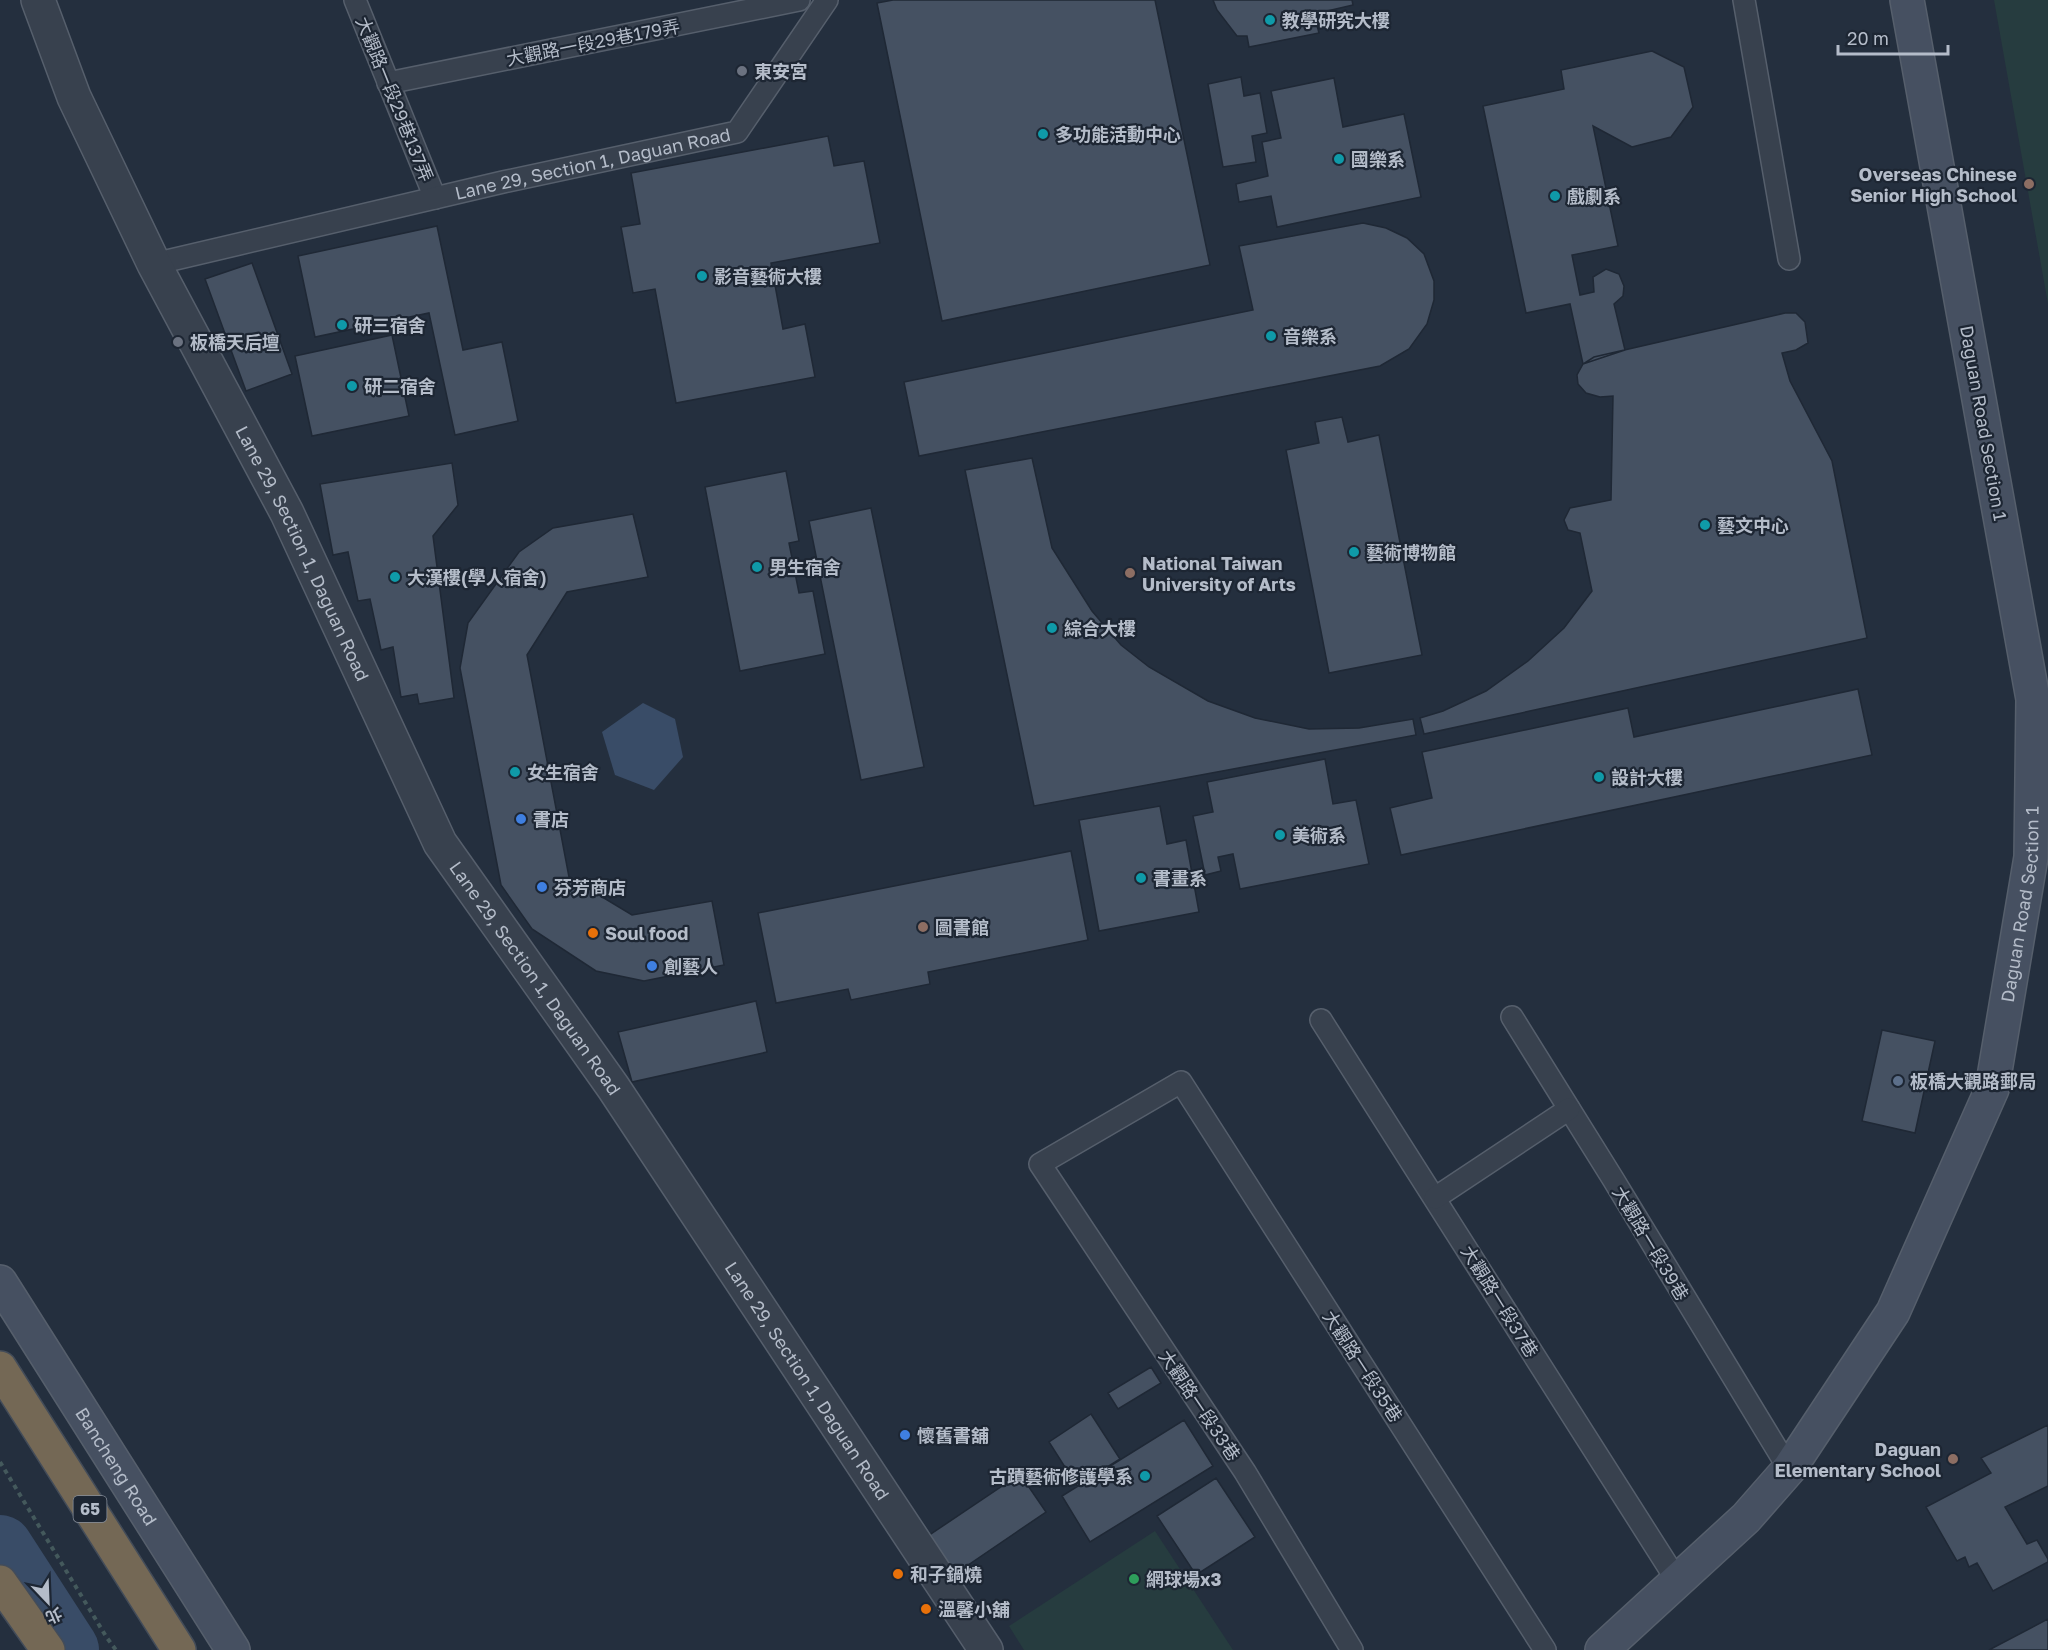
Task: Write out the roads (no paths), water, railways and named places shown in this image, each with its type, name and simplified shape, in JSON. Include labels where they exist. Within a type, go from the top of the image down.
[{"type":"highway","name":"65","points":[[0,1368],[179,1650]]},
{"type":"highway","points":[[0,1581],[48,1650]]},
{"type":"main road","name":"Daguan Road Section 1","points":[[1602,1650],[1746,1518],[1789,1469],[1893,1312],[1992,1089],[2040,855],[2033,699],[1906,0]]},
{"type":"main road","name":"Bancheng Road","points":[[0,1282],[233,1650]]},
{"type":"street","name":"Lane 29, Section 1, Daguan Road","points":[[38,0],[74,97],[154,264],[287,513],[440,843],[614,1087],[986,1650]]},
{"type":"lane","name":"大觀路一段29巷137弄","points":[[355,0],[435,198]]},
{"type":"lane","name":"大觀路一段29巷179弄","points":[[388,83],[799,0]]},
{"type":"lane","name":"Lane 29, Section 1, Daguan Road","points":[[154,264],[435,198],[737,132],[827,0]]},
{"type":"lane","points":[[1744,0],[1790,259]]},
{"type":"lane","name":"大觀路一段39巷","points":[[1512,1017],[1789,1469]]},
{"type":"lane","name":"大觀路一段37巷","points":[[1321,1020],[1678,1582]]},
{"type":"lane","name":"大觀路一段35巷","points":[[1040,1164],[1181,1082],[1545,1650]]},
{"type":"lane","points":[[1435,1198],[1569,1109]]},
{"type":"lane","name":"大觀路一段33巷","points":[[1040,1164],[1245,1472],[1352,1650]]},
{"type":"water","points":[[643,703],[675,719],[683,757],[654,790],[615,775],[602,732]]},
{"type":"waterway","points":[[0,1548],[66,1650]]},
{"type":"place","name":"教學研究大樓","points":[[1270,20]]},
{"type":"place","name":"東安宮","points":[[742,71]]},
{"type":"place","name":"多功能活動中心","points":[[1043,134]]},
{"type":"place","name":"國樂系","points":[[1339,159]]},
{"type":"place","name":"Overseas Chinese Senior High School","points":[[2029,184]]},
{"type":"place","name":"戲劇系","points":[[1555,196]]},
{"type":"place","name":"影音藝術大樓","points":[[702,276]]},
{"type":"place","name":"研三宿舍","points":[[342,325]]},
{"type":"place","name":"音樂系","points":[[1271,336]]},
{"type":"place","name":"板橋天后壇","points":[[178,342]]},
{"type":"place","name":"研二宿舍","points":[[352,386]]},
{"type":"place","name":"藝文中心","points":[[1705,525]]},
{"type":"place","name":"藝術博物館","points":[[1354,552]]},
{"type":"place","name":"男生宿舍","points":[[757,567]]},
{"type":"place","name":"National Taiwan University of Arts","points":[[1130,573]]},
{"type":"place","name":"大漢樓(學人宿舍)","points":[[395,577]]},
{"type":"place","name":"綜合大樓","points":[[1052,628]]},
{"type":"place","name":"女生宿舍","points":[[515,772]]},
{"type":"place","name":"設計大樓","points":[[1599,777]]},
{"type":"place","name":"書店","points":[[521,819]]},
{"type":"place","name":"美術系","points":[[1280,835]]},
{"type":"place","name":"書畫系","points":[[1141,878]]},
{"type":"place","name":"芬芳商店","points":[[542,887]]},
{"type":"place","name":"圖書館","points":[[923,927]]},
{"type":"place","name":"Soul food","points":[[593,933]]},
{"type":"place","name":"創藝人","points":[[652,966]]},
{"type":"place","name":"板橋大觀路郵局","points":[[1898,1081]]},
{"type":"place","name":"懷舊書舖","points":[[905,1435]]},
{"type":"place","name":"Daguan Elementary School","points":[[1953,1459]]},
{"type":"place","name":"古蹟藝術修護學系","points":[[1145,1476]]},
{"type":"place","name":"和子鍋燒","points":[[898,1574]]},
{"type":"place","name":"網球場x3","points":[[1134,1579]]},
{"type":"place","name":"溫馨小舖","points":[[926,1609]]}]
